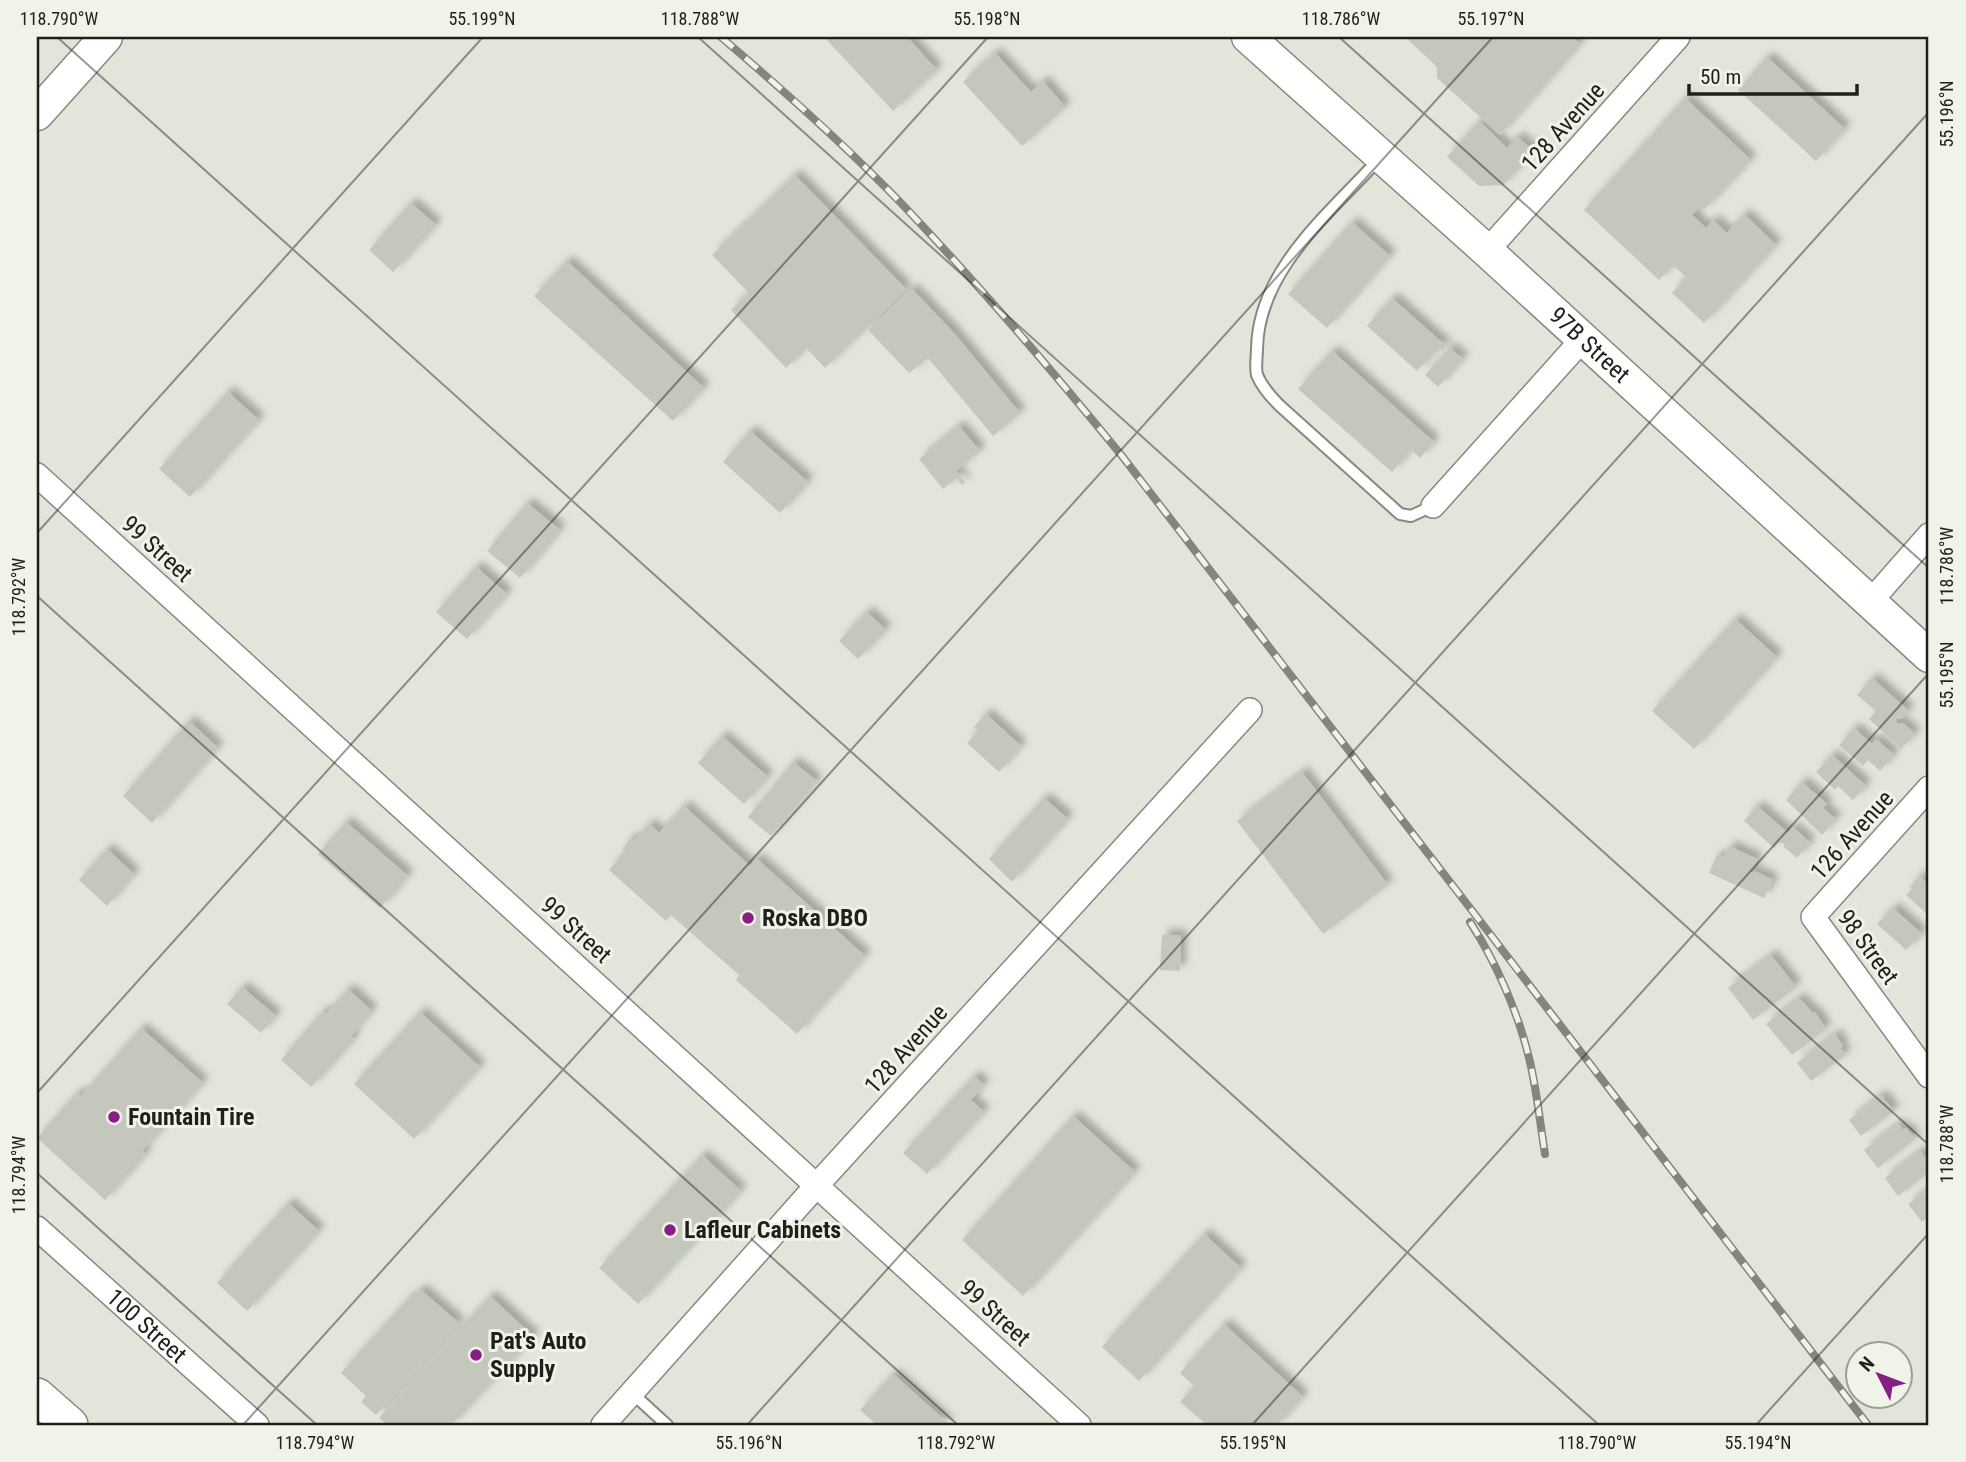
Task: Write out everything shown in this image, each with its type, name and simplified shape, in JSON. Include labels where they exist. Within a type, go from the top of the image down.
[{"type":"main road","points":[[37,1395],[70,1425]]},
{"type":"street","points":[[37,114],[106,37]]},
{"type":"street","name":"97B Street","points":[[1248,37],[1487,251],[1929,656]]},
{"type":"street","name":"128 Avenue","points":[[1487,251],[1678,37]]},
{"type":"street","points":[[1433,506],[1582,340]]},
{"type":"street","name":"99 Street","points":[[37,475],[1079,1425]]},
{"type":"street","points":[[1870,603],[1929,535]]},
{"type":"street","name":"128 Avenue","points":[[603,1425],[817,1185],[1251,710]]},
{"type":"street","name":"126 Avenue","points":[[1813,917],[1929,788]]},
{"type":"street","name":"98 Street","points":[[1813,917],[1929,1076]]},
{"type":"street","name":"100 Street","points":[[37,1228],[257,1425]]},
{"type":"lane","points":[[1381,156],[1291,255],[1277,278],[1261,315],[1256,372],[1264,390],[1279,405],[1401,514],[1411,516],[1433,506]]},
{"type":"lane","points":[[632,1393],[667,1425]]},
{"type":"building","points":[[824,37],[907,37],[937,70],[893,111]]},
{"type":"building","points":[[1405,37],[1572,37],[1580,44],[1500,135],[1437,78],[1437,67]]},
{"type":"building","points":[[995,53],[1031,92],[1043,81],[1065,107],[1022,146],[963,82]]},
{"type":"building","points":[[1767,57],[1845,129],[1816,161],[1738,90]]},
{"type":"building","points":[[1685,98],[1751,160],[1704,210],[1700,206],[1692,215],[1706,228],[1713,220],[1727,233],[1744,214],[1776,245],[1704,323],[1672,293],[1686,277],[1673,265],[1659,280],[1584,210]]},
{"type":"building","points":[[1479,121],[1507,148],[1517,137],[1534,151],[1503,185],[1479,186],[1447,157]]},
{"type":"building","points":[[795,175],[906,289],[825,368],[806,348],[786,368],[731,310],[749,293],[712,255]]},
{"type":"building","points":[[411,203],[436,225],[393,272],[369,250]]},
{"type":"building","points":[[1352,222],[1390,256],[1327,328],[1288,294]]},
{"type":"building","points":[[567,261],[704,388],[673,421],[534,296]]},
{"type":"building","points":[[912,289],[954,333],[1020,413],[993,436],[928,358],[909,373],[868,330]]},
{"type":"building","points":[[1392,298],[1446,346],[1442,351],[1438,348],[1417,371],[1367,326]]},
{"type":"building","points":[[1450,348],[1463,359],[1438,387],[1425,375]]},
{"type":"building","points":[[1332,351],[1434,442],[1420,458],[1411,450],[1392,472],[1298,389]]},
{"type":"building","points":[[228,392],[259,420],[190,497],[159,469]]},
{"type":"building","points":[[959,426],[980,451],[956,471],[965,482],[962,485],[956,478],[943,489],[919,459]]},
{"type":"building","points":[[750,431],[808,482],[780,513],[723,462]]},
{"type":"building","points":[[527,503],[560,530],[520,578],[487,551]]},
{"type":"building","points":[[476,567],[507,594],[467,639],[436,612]]},
{"type":"building","points":[[867,612],[886,630],[858,659],[839,641]]},
{"type":"building","points":[[1735,619],[1777,657],[1694,749],[1652,711]]},
{"type":"building","points":[[1872,678],[1909,711],[1901,719],[1896,719],[1897,723],[1903,723],[1915,734],[1901,749],[1869,719],[1876,711],[1857,695]]},
{"type":"building","points":[[986,714],[1021,746],[999,772],[967,743],[978,731],[974,727]]},
{"type":"building","points":[[189,721],[218,748],[152,823],[123,796]]},
{"type":"building","points":[[1854,728],[1872,744],[1876,739],[1894,755],[1880,771],[1868,760],[1863,766],[1839,745]]},
{"type":"building","points":[[722,736],[768,777],[744,804],[698,763]]},
{"type":"building","points":[[1832,755],[1866,786],[1853,800],[1838,786],[1835,790],[1816,772]]},
{"type":"building","points":[[793,762],[817,781],[771,836],[748,817]]},
{"type":"building","points":[[1302,772],[1388,885],[1323,934],[1237,821]]},
{"type":"building","points":[[1802,782],[1827,804],[1823,808],[1836,819],[1822,835],[1786,800]]},
{"type":"building","points":[[1044,798],[1068,819],[1012,882],[989,859]]},
{"type":"building","name":"Roska DBO","points":[[684,806],[750,866],[756,858],[865,956],[797,1034],[736,980],[739,975],[671,915],[666,921],[609,870],[625,851],[622,849],[631,838],[634,841],[649,824],[659,833]]},
{"type":"building","points":[[1757,806],[1788,833],[1793,827],[1810,843],[1797,858],[1784,847],[1784,843],[1779,843],[1774,848],[1744,821]]},
{"type":"building","points":[[346,822],[408,876],[380,908],[318,854]]},
{"type":"building","points":[[1729,846],[1757,859],[1750,869],[1751,873],[1755,871],[1773,880],[1764,898],[1709,873],[1717,855],[1723,858]]},
{"type":"building","points":[[107,849],[134,874],[107,906],[79,880]]},
{"type":"building","points":[[1919,876],[1929,885],[1929,916],[1906,895]]},
{"type":"building","points":[[1893,908],[1922,934],[1906,950],[1877,924]]},
{"type":"building","points":[[1162,935],[1181,935],[1180,971],[1160,970]]},
{"type":"building","points":[[1771,955],[1796,987],[1753,1020],[1728,988]]},
{"type":"building","points":[[242,987],[276,1016],[261,1033],[227,1004]]},
{"type":"building","points":[[348,989],[372,1011],[351,1036],[354,1039],[311,1087],[281,1060],[323,1011],[326,1014]]},
{"type":"building","points":[[1799,998],[1815,1012],[1826,1029],[1792,1055],[1766,1024]]},
{"type":"building","points":[[420,1012],[480,1067],[414,1139],[354,1084]]},
{"type":"building","name":"Fountain Tire","points":[[141,1028],[203,1083],[142,1151],[146,1154],[105,1200],[37,1138],[77,1093],[81,1096]]},
{"type":"building","points":[[1835,1034],[1843,1046],[1840,1048],[1846,1054],[1811,1081],[1797,1063]]},
{"type":"building","points":[[974,1076],[984,1085],[971,1100],[984,1112],[927,1174],[903,1153]]},
{"type":"building","points":[[1881,1095],[1894,1111],[1861,1136],[1849,1120]]},
{"type":"building","points":[[1073,1116],[1135,1172],[1023,1296],[962,1240]]},
{"type":"building","points":[[1898,1124],[1903,1130],[1906,1128],[1915,1139],[1878,1168],[1864,1150]]},
{"type":"building","points":[[1920,1151],[1929,1158],[1929,1172],[1898,1196],[1885,1178]]},
{"type":"building","name":"Lafleur Cabinets","points":[[702,1155],[741,1191],[638,1304],[599,1268]]},
{"type":"building","points":[[1929,1188],[1929,1216],[1922,1222],[1908,1204]]},
{"type":"building","points":[[288,1203],[319,1231],[247,1311],[217,1283]]},
{"type":"building","points":[[1204,1234],[1241,1268],[1139,1381],[1102,1347]]},
{"type":"building","points":[[420,1289],[459,1323],[376,1415],[361,1402],[366,1396],[341,1373]]},
{"type":"building","name":"Pat's Auto Supply","points":[[490,1296],[534,1337],[451,1425],[387,1425],[379,1418]]},
{"type":"building","points":[[1224,1324],[1303,1397],[1277,1425],[1207,1425],[1180,1402],[1194,1386],[1180,1373]]},
{"type":"building","points":[[893,1374],[950,1425],[877,1425],[860,1410]]},
{"type":"railway","points":[[721,37],[813,118],[901,203],[986,296],[1095,423],[1868,1425]]},
{"type":"railway","points":[[1470,922],[1498,971],[1520,1026],[1532,1073],[1545,1154]]},
{"type":"place","name":"Roska DBO","points":[[748,918]]},
{"type":"place","name":"Fountain Tire","points":[[114,1117]]},
{"type":"place","name":"Lafleur Cabinets","points":[[670,1230]]},
{"type":"place","name":"Pat's Auto Supply","points":[[476,1355]]}]
